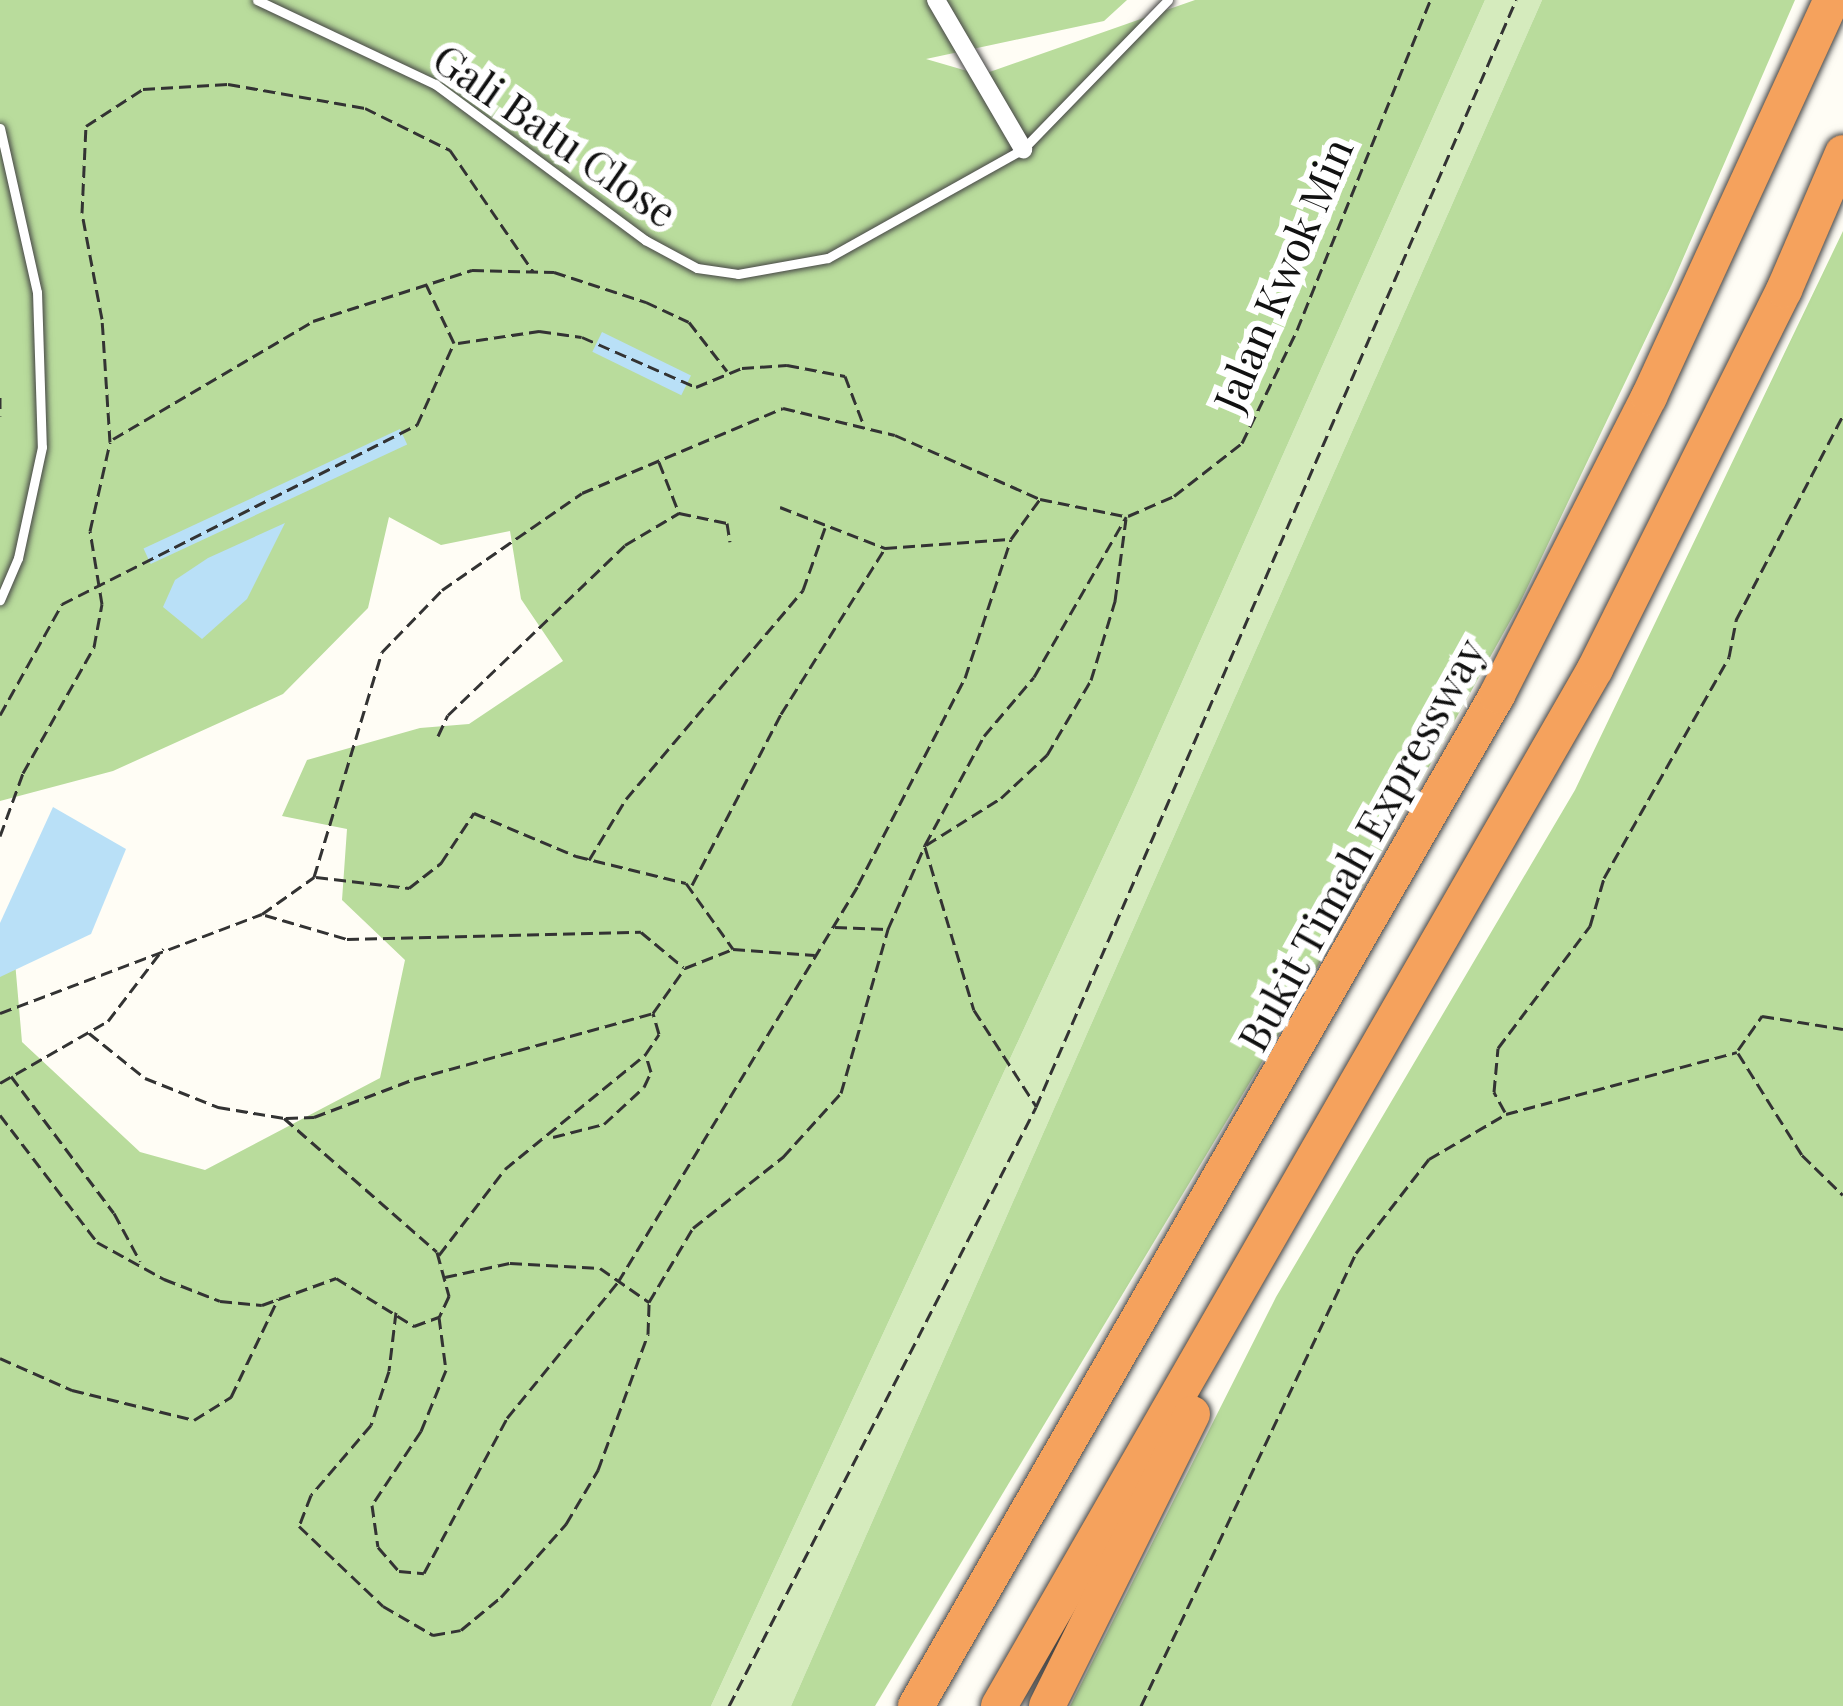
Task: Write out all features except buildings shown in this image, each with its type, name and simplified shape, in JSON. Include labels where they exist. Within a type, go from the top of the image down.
[{"type":"highway","name":"Bukit Timah Expressway","points":[[916,1706],[1497,695],[1649,398],[1832,0]]},
{"type":"highway","points":[[999,1706],[1595,669],[1784,290],[1843,153]]},
{"type":"highway","points":[[1046,1706],[1208,1383],[1220,1326]]},
{"type":"street","points":[[936,0],[1023,148]]},
{"type":"lane","name":"Gali Batu Close","points":[[257,0],[435,84],[645,240],[697,268],[770,272],[828,258],[1023,148],[1168,0]]},
{"type":"lane","points":[[0,128],[37,292],[42,447],[19,558],[0,600]]},
{"type":"path","name":"Jalan Kwok Min","points":[[1126,517],[1174,496],[1242,443],[1297,330],[1430,0]]},
{"type":"path","points":[[730,1706],[1036,1107],[1516,0]]},
{"type":"path","points":[[0,836],[23,773],[94,647],[99,584],[91,531],[110,442],[102,319],[82,213],[86,127],[143,89],[228,85],[365,108],[450,150],[532,272]]},
{"type":"path","points":[[110,442],[313,321],[424,281],[472,270],[554,272],[689,322],[727,371]]},
{"type":"path","points":[[0,715],[62,604],[403,437],[424,411],[454,343],[424,281]]},
{"type":"path","points":[[454,343],[538,332],[582,337],[687,386],[727,371],[787,364],[844,376],[865,428]]},
{"type":"path","points":[[0,397],[0,416]]},
{"type":"path","points":[[0,1013],[164,947],[262,914],[314,877],[382,652],[442,590],[582,493],[782,408],[865,428],[1040,499],[1126,517]]},
{"type":"path","points":[[1506,1114],[1494,1092],[1498,1048],[1590,926],[1604,878],[1729,657],[1736,620],[1843,415]]},
{"type":"path","points":[[658,461],[679,513]]},
{"type":"path","points":[[284,1118],[438,1257],[449,1296],[439,1317],[446,1370],[421,1431],[372,1505],[377,1546],[399,1571],[424,1573],[507,1418],[617,1282],[818,955],[965,678],[1011,539],[1040,499]]},
{"type":"path","points":[[780,507],[885,548],[1011,539]]},
{"type":"path","points":[[438,736],[462,701],[626,545],[679,513],[727,523],[730,542]]},
{"type":"path","points":[[395,1312],[389,1371],[370,1425],[311,1495],[299,1526],[383,1606],[433,1635],[461,1630],[566,1524],[598,1471],[648,1334],[649,1302],[693,1228],[783,1157],[841,1093],[888,929],[925,845],[961,773],[1034,676],[1126,517]]},
{"type":"path","points":[[925,845],[1001,798],[1047,755],[1091,680],[1115,601],[1126,517]]},
{"type":"path","points":[[589,860],[626,799],[803,590],[825,528]]},
{"type":"path","points":[[691,888],[781,714],[885,548]]},
{"type":"path","points":[[314,877],[409,888],[441,863],[474,813],[589,860],[691,888],[733,949]]},
{"type":"path","points":[[925,845],[974,1010],[1036,1107]]},
{"type":"path","points":[[262,914],[347,939],[641,932],[685,968]]},
{"type":"path","points":[[834,927],[888,929]]},
{"type":"path","points":[[0,1083],[108,1021],[164,947]]},
{"type":"path","points":[[88,1033],[145,1078],[218,1107],[284,1118],[314,1117],[414,1079],[653,1013],[685,968],[733,949],[818,955]]},
{"type":"path","points":[[438,1257],[505,1169],[551,1138],[574,1108],[646,1055],[659,1034],[653,1013]]},
{"type":"path","points":[[1141,1706],[1356,1253],[1429,1159],[1506,1114],[1736,1052],[1762,1016],[1843,1029]]},
{"type":"path","points":[[1736,1052],[1802,1155],[1843,1195]]},
{"type":"path","points":[[551,1138],[604,1124],[644,1087],[651,1072],[646,1055]]},
{"type":"path","points":[[11,1076],[114,1213],[142,1266]]},
{"type":"path","points":[[0,1114],[98,1242],[142,1266],[220,1301],[262,1304],[336,1277],[414,1326],[439,1317]]},
{"type":"path","points":[[443,1277],[511,1263],[600,1268],[649,1302]]},
{"type":"path","points":[[0,1358],[72,1390],[194,1420],[230,1397],[279,1297]]},
{"type":"green space","points":[[0,0],[1127,0],[1104,21],[926,59],[981,75],[1195,0],[1485,0],[1131,797],[711,1706],[0,1706],[0,933],[14,950],[22,1042],[140,1152],[205,1170],[380,1078],[405,960],[342,900],[347,829],[282,816],[307,760],[420,728],[469,724],[563,661],[521,599],[510,531],[441,545],[389,517],[368,608],[283,694],[113,771],[0,801]]},
{"type":"green space","points":[[1485,0],[1542,0],[791,1706],[711,1706],[1131,797]]},
{"type":"green space","points":[[1542,0],[1795,0],[1672,284],[1518,607],[1294,1009],[875,1706],[791,1706]]},
{"type":"green space","points":[[1843,231],[1843,1706],[1070,1706],[1276,1297],[1575,790]]},
{"type":"water","points":[[602,332],[691,375],[681,395],[592,352]]},
{"type":"water","points":[[400,429],[407,444],[151,564],[144,549]]},
{"type":"water","points":[[285,523],[247,599],[202,639],[163,607],[175,580],[208,558]]},
{"type":"water","points":[[53,807],[126,849],[91,934],[0,977],[0,923]]}]
